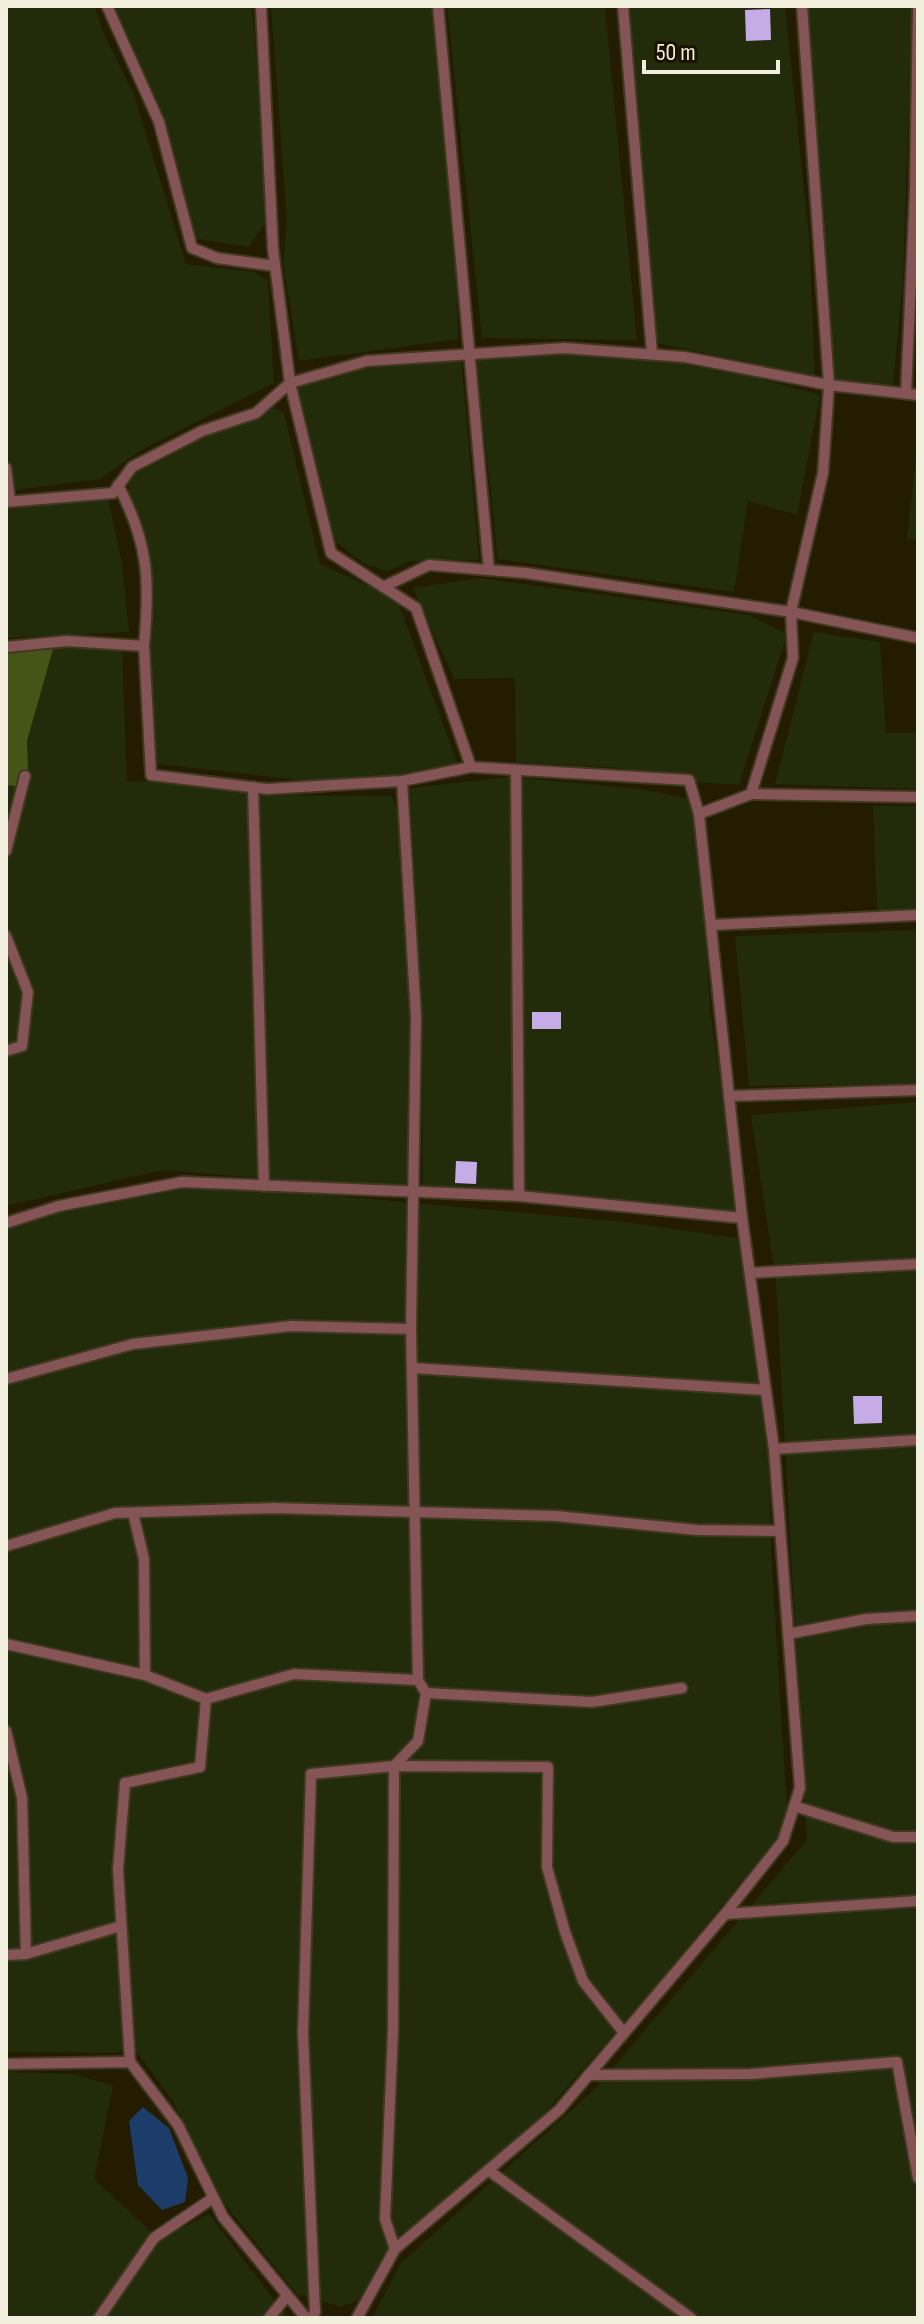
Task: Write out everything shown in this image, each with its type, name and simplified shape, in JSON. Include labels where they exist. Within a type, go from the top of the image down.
[{"type":"lane","points":[[107,6],[159,122],[192,248],[217,258],[275,266]]},
{"type":"lane","points":[[261,6],[275,266],[290,383],[331,553],[416,608],[471,767]]},
{"type":"lane","points":[[438,6],[489,570]]},
{"type":"lane","points":[[623,6],[652,354]]},
{"type":"lane","points":[[751,794],[793,658],[791,612],[823,473],[829,385],[802,6]]},
{"type":"lane","points":[[906,393],[915,189],[918,6]]},
{"type":"lane","points":[[6,468],[8,501],[113,493],[132,467],[202,431],[256,413],[290,383],[367,361],[564,348],[685,357],[829,385],[918,395]]},
{"type":"lane","points":[[118,485],[138,524],[149,593],[144,646],[151,775],[253,787],[402,781],[471,767],[689,780],[699,814],[742,1218],[774,1449],[800,1788],[783,1841],[725,1914],[559,2110],[395,2249],[357,2318]]},
{"type":"lane","points":[[383,587],[429,565],[489,570],[791,612],[918,638]]},
{"type":"lane","points":[[6,647],[67,641],[144,646]]},
{"type":"lane","points":[[516,770],[519,1196]]},
{"type":"lane","points":[[6,851],[25,776]]},
{"type":"lane","points":[[395,2249],[385,2219],[393,2030],[394,1766],[418,1741],[426,1693],[418,1680],[411,1329],[416,1017],[402,781]]},
{"type":"lane","points":[[253,787],[264,1186]]},
{"type":"lane","points":[[699,814],[751,794],[918,797]]},
{"type":"lane","points":[[711,925],[918,915]]},
{"type":"lane","points":[[6,936],[28,992],[22,1046],[6,1051]]},
{"type":"lane","points":[[729,1096],[918,1090]]},
{"type":"lane","points":[[6,1223],[59,1206],[182,1182],[519,1196],[742,1218]]},
{"type":"lane","points":[[750,1273],[918,1264]]},
{"type":"lane","points":[[6,1379],[133,1344],[291,1326],[411,1329]]},
{"type":"lane","points":[[412,1368],[766,1390]]},
{"type":"lane","points":[[774,1449],[918,1440]]},
{"type":"lane","points":[[6,1546],[115,1513],[274,1508],[556,1516],[697,1530],[780,1531]]},
{"type":"lane","points":[[133,1513],[144,1559],[145,1675]]},
{"type":"lane","points":[[788,1634],[866,1619],[918,1616]]},
{"type":"lane","points":[[6,1644],[145,1675],[206,1699],[294,1674],[418,1680]]},
{"type":"lane","points":[[426,1693],[592,1702],[682,1688]]},
{"type":"lane","points":[[206,1699],[200,1767],[125,1783],[118,1869],[130,2062],[178,2125],[223,2217],[306,2318]]},
{"type":"lane","points":[[6,1731],[22,1798],[26,1954]]},
{"type":"lane","points":[[312,2318],[315,2312],[303,2033],[311,1774],[394,1766],[548,1767],[547,1867],[583,1981],[624,2033]]},
{"type":"lane","points":[[794,1806],[893,1837],[918,1837]]},
{"type":"lane","points":[[725,1914],[918,1901]]},
{"type":"lane","points":[[6,1955],[26,1954],[121,1926]]},
{"type":"lane","points":[[6,2064],[130,2062]]},
{"type":"lane","points":[[588,2075],[751,2074],[897,2062],[918,2178]]},
{"type":"lane","points":[[488,2170],[691,2318]]},
{"type":"lane","points":[[99,2318],[154,2238],[213,2198]]},
{"type":"lane","points":[[269,2318],[287,2296]]},
{"type":"green space","points":[[6,6],[95,6],[102,30],[134,95],[186,264],[255,272],[268,281],[274,383],[141,450],[100,479],[15,490],[6,451]]},
{"type":"green space","points":[[110,6],[252,6],[269,217],[249,247],[192,238],[167,154]]},
{"type":"green space","points":[[271,6],[432,6],[456,267],[458,339],[299,361],[283,263],[287,222]]},
{"type":"green space","points":[[447,6],[605,6],[637,340],[482,338]]},
{"type":"green space","points":[[621,6],[785,6],[809,238],[815,376],[656,343],[646,304]]},
{"type":"green space","points":[[799,6],[912,6],[903,280],[893,386],[832,379]]},
{"type":"green space","points":[[655,351],[820,395],[797,515],[748,501],[734,592],[498,559],[476,358]]},
{"type":"green space","points":[[461,359],[479,560],[411,561],[387,571],[365,564],[335,541],[303,425],[297,375]]},
{"type":"green space","points":[[268,405],[284,413],[320,564],[397,599],[458,765],[343,785],[150,763],[145,627],[127,477]]},
{"type":"green space","points":[[918,438],[918,540],[907,539]]},
{"type":"green space","points":[[107,494],[122,563],[129,632],[6,638],[6,510]]},
{"type":"green space","points":[[480,578],[749,615],[787,634],[739,785],[697,782],[620,768],[516,762],[515,678],[454,679],[413,588]]},
{"type":"green space","points":[[814,632],[880,642],[886,733],[918,733],[918,789],[775,784]]},
{"type":"green space","points":[[54,646],[122,647],[127,782],[198,780],[265,795],[392,796],[403,852],[409,978],[409,1150],[408,1184],[403,1189],[162,1170],[6,1206],[6,790],[9,785],[28,789],[27,741]]},
{"type":"green space","points":[[54,646],[27,741],[29,789],[9,785],[6,790],[6,650]]},
{"type":"green space","points":[[508,777],[641,789],[698,801],[710,1011],[741,1218],[423,1190],[422,1018],[410,788]]},
{"type":"green space","points":[[873,806],[918,806],[918,910],[877,911]]},
{"type":"green space","points":[[918,930],[918,1084],[749,1086],[735,936]]},
{"type":"green space","points":[[918,1102],[918,2318],[372,2318],[401,2263],[595,2089],[807,1840],[776,1283],[751,1115]]},
{"type":"green space","points":[[170,1181],[624,1222],[742,1239],[767,1402],[771,1552],[788,1825],[660,1981],[534,2125],[401,2238],[361,2300],[341,2307],[297,2294],[216,2193],[173,2101],[133,2047],[115,2053],[6,2052],[6,1219]]},
{"type":"green space","points":[[6,2072],[74,2074],[113,2086],[94,2179],[159,2239],[209,2214],[288,2318],[6,2318]]},
{"type":"water","points":[[143,2107],[169,2128],[188,2178],[185,2202],[162,2210],[138,2185],[129,2121]]},
{"type":"building","points":[[770,9],[771,40],[746,41],[745,10]]},
{"type":"building","points":[[532,1012],[561,1012],[561,1029],[532,1029]]},
{"type":"building","points":[[456,1161],[477,1162],[476,1184],[455,1183]]},
{"type":"building","points":[[853,1396],[882,1396],[882,1423],[854,1424]]}]
